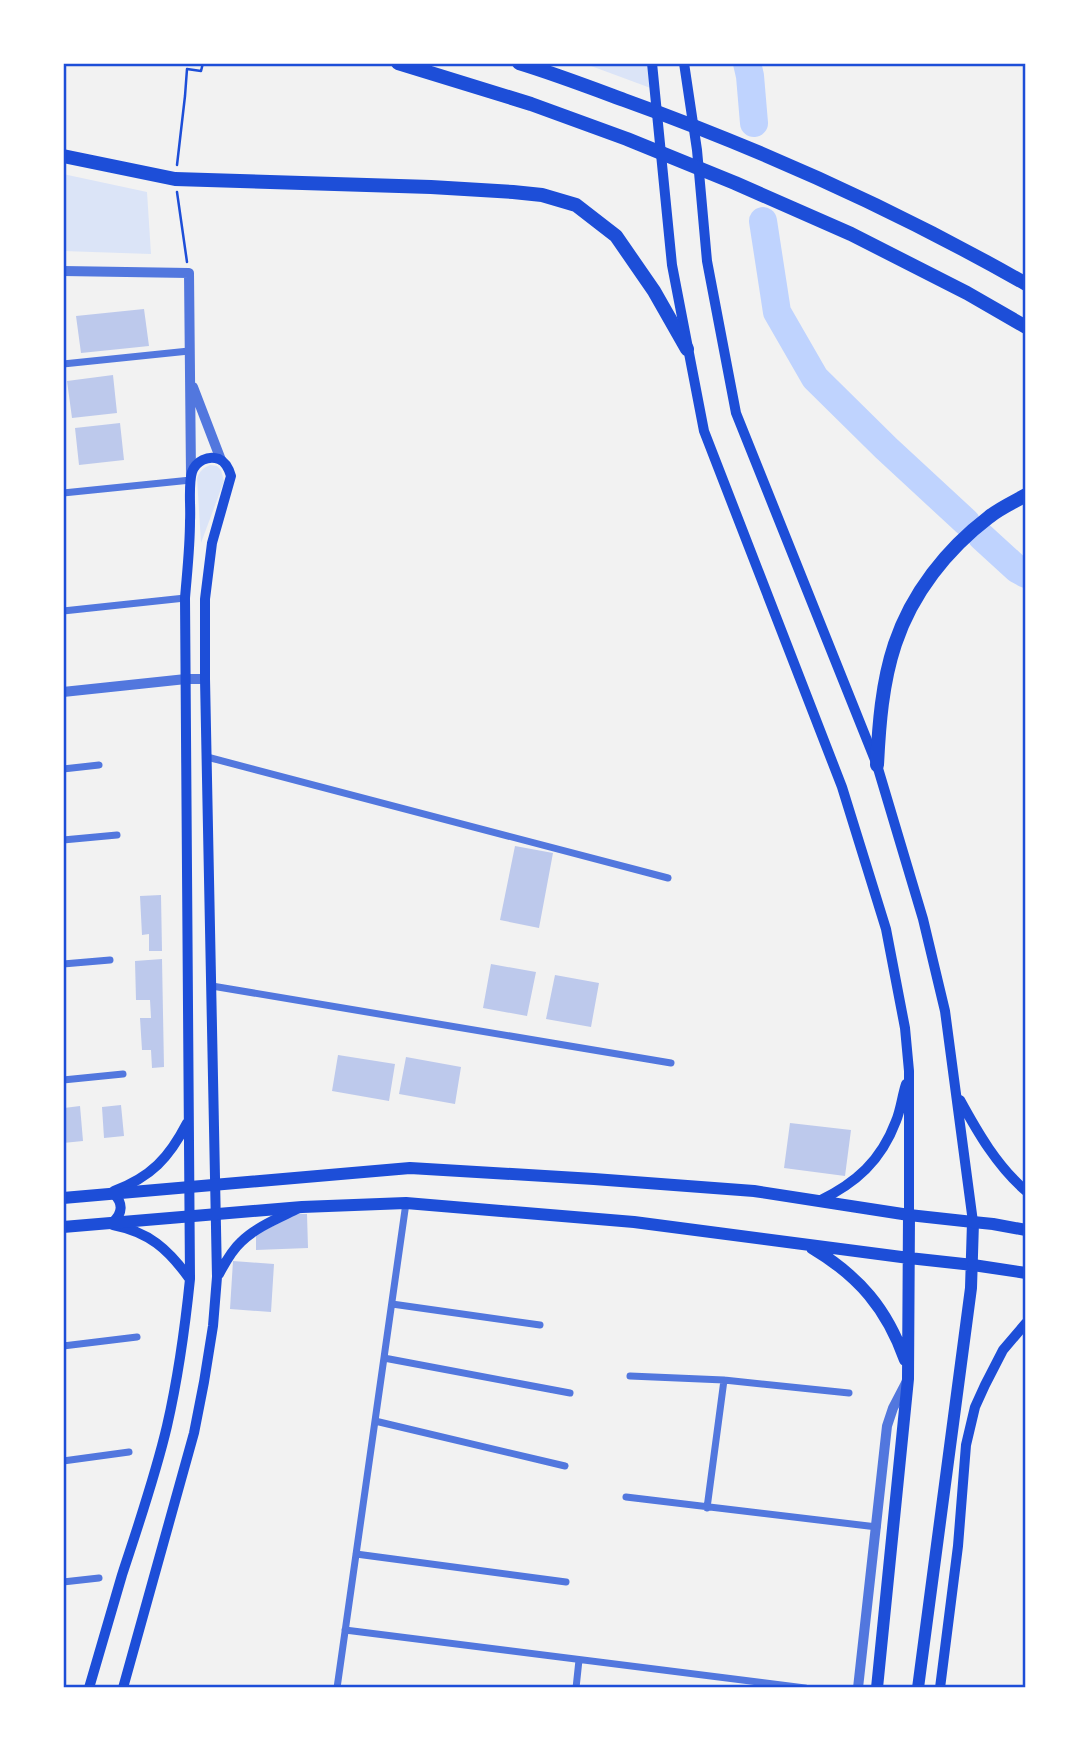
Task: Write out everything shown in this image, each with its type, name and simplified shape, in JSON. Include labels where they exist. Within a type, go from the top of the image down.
[{"type":"highway","points":[[398,63],[531,104],[627,139],[734,183],[851,234],[967,293],[1026,327]]},
{"type":"highway","points":[[519,63],[720,136],[868,201],[982,258],[1026,284]]},
{"type":"highway","points":[[63,156],[175,179],[513,192],[542,195],[576,205],[616,236],[654,291],[687,349]]},
{"type":"highway","points":[[877,765],[889,666],[895,643],[917,595],[938,566],[965,537],[991,515],[1026,495]]},
{"type":"main road","points":[[652,63],[672,265],[704,431],[846,800],[886,929],[905,1028],[909,1071],[908,1374],[877,1688]]},
{"type":"main road","points":[[684,63],[697,150],[707,261],[736,413],[877,765],[923,919],[945,1011],[973,1222],[973,1265],[918,1688]]},
{"type":"main road","points":[[89,1688],[167,1427],[186,1321],[190,1279],[190,1188],[185,598],[191,477],[195,466],[202,460],[212,458],[221,460],[230,472],[230,481],[212,543],[205,599],[217,1277],[209,1354],[194,1433],[123,1688]]},
{"type":"main road","points":[[819,1201],[840,1191],[859,1177],[875,1160],[888,1140],[897,1118],[909,1071]]},
{"type":"main road","points":[[957,1095],[983,1142],[1026,1191]]},
{"type":"main road","points":[[109,1194],[131,1185],[155,1168],[175,1146],[188,1121]]},
{"type":"main road","points":[[63,1198],[410,1168],[754,1191],[1026,1230]]},
{"type":"main road","points":[[109,1194],[119,1200],[121,1208],[119,1216],[109,1222]]},
{"type":"main road","points":[[63,1227],[302,1207],[406,1203],[634,1222],[1026,1273]]},
{"type":"main road","points":[[217,1277],[240,1242],[255,1230],[302,1207]]},
{"type":"main road","points":[[109,1222],[130,1228],[154,1240],[174,1257],[190,1279]]},
{"type":"main road","points":[[806,1244],[835,1261],[860,1283],[881,1309],[897,1338],[908,1374]]},
{"type":"main road","points":[[940,1688],[969,1432],[975,1407],[1003,1350],[1026,1322]]},
{"type":"street","points":[[63,271],[189,274],[191,477],[63,493]]},
{"type":"street","points":[[63,364],[189,351]]},
{"type":"street","points":[[189,376],[221,460]]},
{"type":"street","points":[[63,611],[185,598]]},
{"type":"street","points":[[63,692],[205,679]]},
{"type":"street","points":[[207,757],[668,878]]},
{"type":"street","points":[[63,769],[99,765]]},
{"type":"street","points":[[63,840],[117,835]]},
{"type":"street","points":[[63,964],[110,960]]},
{"type":"street","points":[[212,986],[671,1063]]},
{"type":"street","points":[[63,1080],[123,1074]]},
{"type":"street","points":[[337,1688],[406,1203]]},
{"type":"street","points":[[392,1304],[540,1325]]},
{"type":"street","points":[[63,1346],[136,1337]]},
{"type":"street","points":[[384,1358],[570,1392]]},
{"type":"street","points":[[858,1688],[887,1426],[908,1374]]},
{"type":"street","points":[[630,1376],[724,1380],[849,1393]]},
{"type":"street","points":[[708,1508],[724,1380]]},
{"type":"street","points":[[375,1421],[565,1466]]},
{"type":"street","points":[[63,1461],[129,1452]]},
{"type":"street","points":[[626,1497],[877,1527]]},
{"type":"street","points":[[356,1554],[566,1582]]},
{"type":"street","points":[[63,1582],[99,1578]]},
{"type":"street","points":[[345,1630],[805,1688]]},
{"type":"street","points":[[576,1688],[579,1660]]},
{"type":"path","points":[[187,69],[201,71],[203,63]]},
{"type":"shaded area","points":[[583,63],[652,63],[656,90]]},
{"type":"shaded area","points":[[63,174],[147,192],[151,254],[63,251]]},
{"type":"shaded area","points":[[210,465],[221,470],[224,481],[201,543],[197,478],[202,470]]},
{"type":"building","points":[[144,309],[149,346],[81,353],[76,316]]},
{"type":"building","points":[[113,375],[117,413],[72,418],[67,381]]},
{"type":"building","points":[[120,423],[124,460],[79,465],[75,428]]},
{"type":"building","points":[[515,846],[553,853],[539,928],[500,920]]},
{"type":"building","points":[[161,895],[162,951],[149,951],[149,934],[142,935],[140,896]]},
{"type":"building","points":[[162,959],[164,1067],[152,1068],[151,1050],[142,1050],[140,1018],[151,1018],[150,1000],[136,1000],[135,961]]},
{"type":"building","points":[[491,964],[536,972],[527,1016],[483,1008]]},
{"type":"building","points":[[555,975],[599,983],[591,1027],[546,1019]]},
{"type":"building","points":[[338,1055],[395,1064],[389,1101],[332,1091]]},
{"type":"building","points":[[406,1057],[461,1067],[455,1104],[399,1094]]},
{"type":"building","points":[[121,1105],[124,1136],[104,1138],[102,1107]]},
{"type":"building","points":[[80,1106],[83,1141],[63,1143],[63,1110]]},
{"type":"building","points":[[790,1123],[851,1130],[845,1176],[784,1168]]},
{"type":"building","points":[[296,1214],[307,1214],[308,1248],[256,1250],[256,1235]]},
{"type":"building","points":[[233,1261],[274,1264],[271,1312],[230,1309]]},
{"type":"waterway","points":[[747,63],[754,123]]},
{"type":"waterway","points":[[763,221],[777,312],[815,378],[966,522]]},
{"type":"waterway","points":[[982,537],[1026,574]]}]
